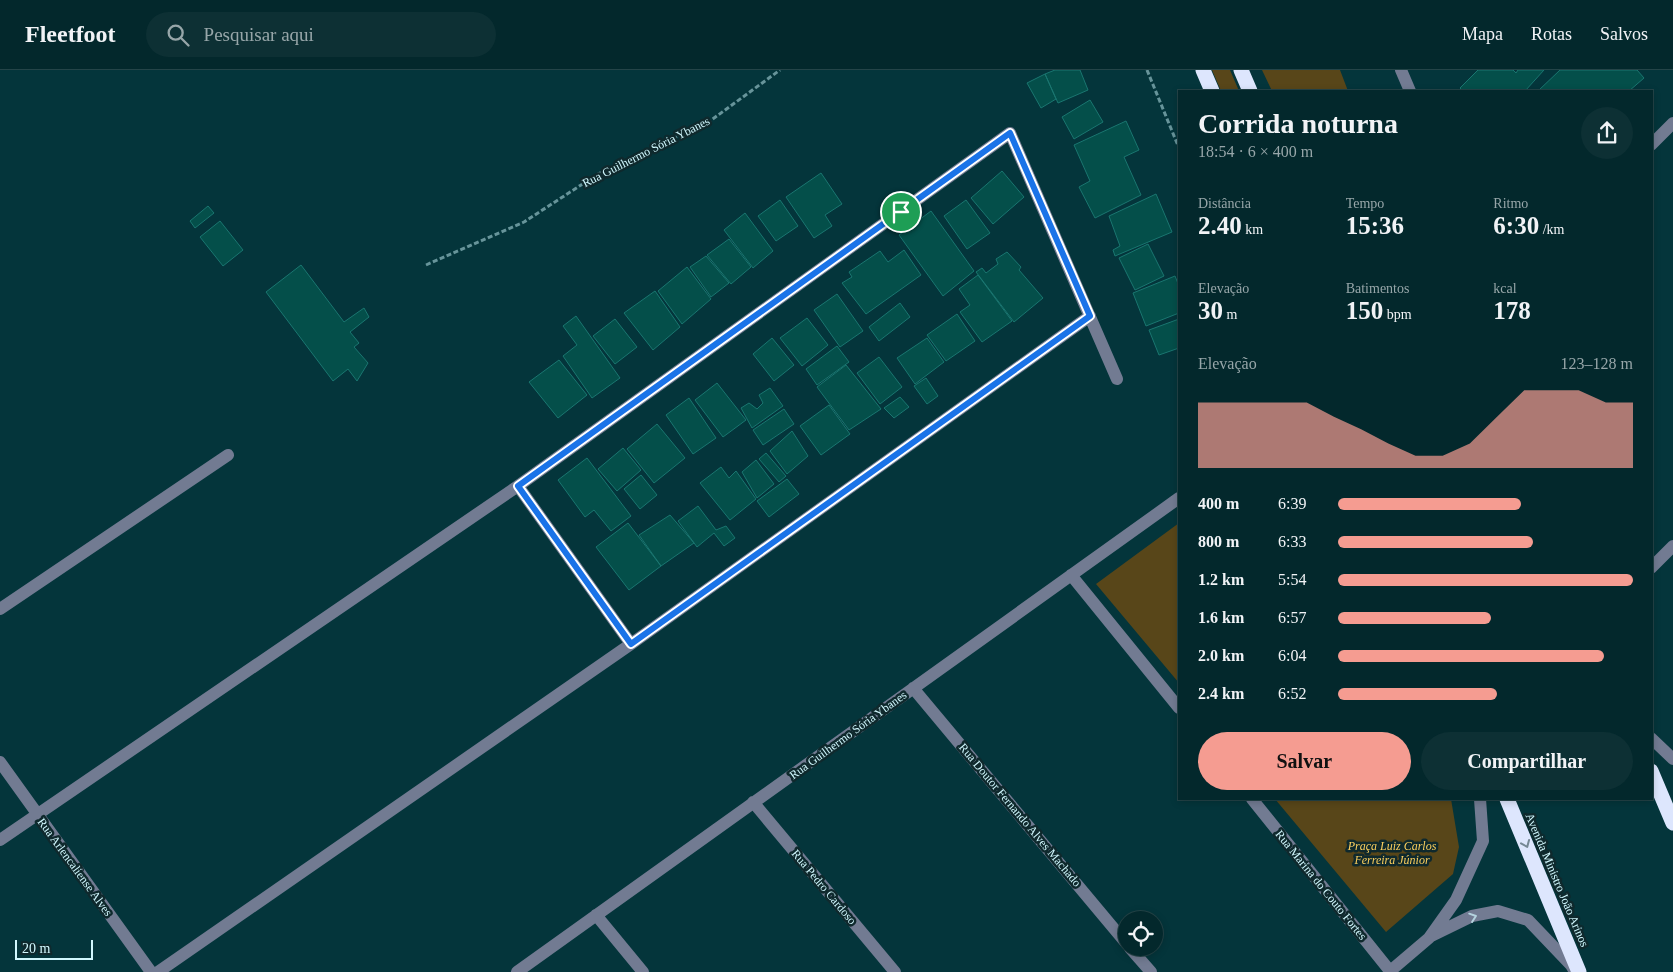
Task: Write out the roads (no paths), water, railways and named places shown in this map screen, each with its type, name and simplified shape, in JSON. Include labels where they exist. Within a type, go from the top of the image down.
[{"type":"highway","points":[[1203,70],[1212,90]]},
{"type":"highway","points":[[1242,70],[1250,90]]},
{"type":"highway","points":[[1653,775],[1673,823]]},
{"type":"highway","name":"Avenida Ministro João Arinos","points":[[1507,800],[1579,972]]},
{"type":"street","points":[[1401,70],[1410,90]]},
{"type":"street","points":[[1653,143],[1673,123]]},
{"type":"street","points":[[0,840],[518,486],[1010,133],[1118,379]]},
{"type":"street","points":[[158,972],[631,644],[1090,316]]},
{"type":"street","points":[[0,609],[228,455]]},
{"type":"street","points":[[518,486],[631,644]]},
{"type":"street","name":"Rua Guilhermo Sória Ybanes","points":[[517,972],[1178,499]]},
{"type":"street","points":[[1653,566],[1673,546]]},
{"type":"street","points":[[1071,575],[1178,707]]},
{"type":"street","name":"Rua Doutor Fernando Alves Machado","points":[[913,688],[1118,933]]},
{"type":"street","points":[[1653,740],[1673,759]]},
{"type":"street","name":"Rua Arlencaliense Alves","points":[[0,762],[151,972]]},
{"type":"street","name":"Rua Marina do Couto Fortes","points":[[1253,800],[1390,972]]},
{"type":"street","points":[[1390,972],[1429,938],[1456,900],[1483,841],[1480,800]]},
{"type":"street","name":"Rua Pedro Cardoso","points":[[753,802],[895,972]]},
{"type":"street","points":[[1429,938],[1472,916],[1498,911],[1528,920],[1571,965],[1575,972]]},
{"type":"street","points":[[596,916],[643,972]]},
{"type":"street","points":[[1137,956],[1151,972]]},
{"type":"park label","name":"Praça Luiz Carlos Ferreira Júnior","points":[[1392,853]]}]
